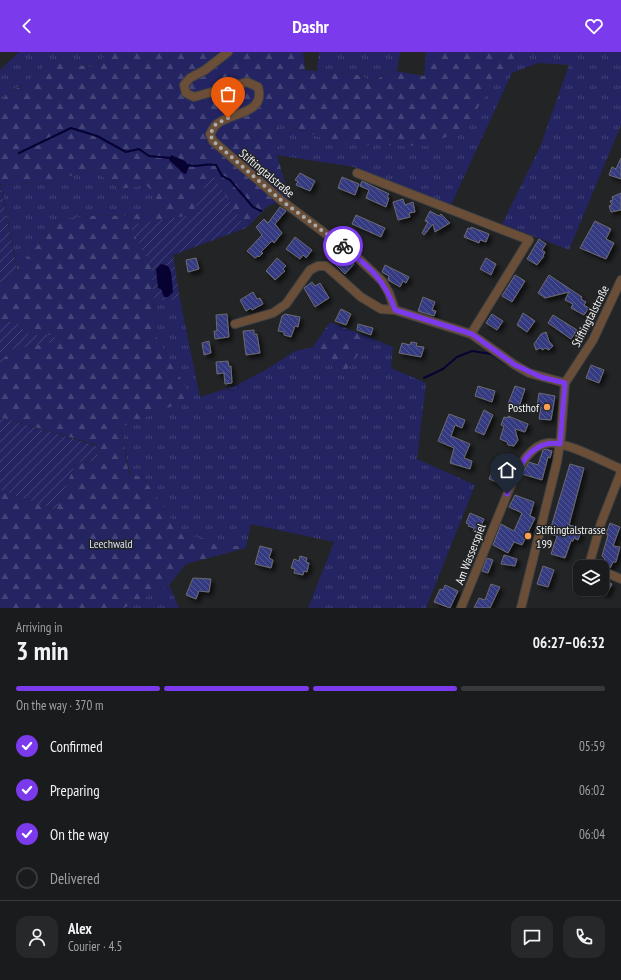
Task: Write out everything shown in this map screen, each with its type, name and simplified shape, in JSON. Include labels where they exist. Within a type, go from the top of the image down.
[{"type":"street","name":"Stiftingtalstraße","points":[[228,52],[205,70],[190,78],[184,85],[186,93],[194,97],[247,82],[258,87],[260,95],[257,103],[252,108],[216,124],[210,134],[213,141],[282,201],[358,258],[382,282],[390,293],[395,310]]},
{"type":"street","points":[[357,173],[529,240],[472,334]]},
{"type":"street","points":[[235,324],[273,314],[286,304],[310,270],[318,266],[326,266],[361,297],[381,309],[395,310],[472,334],[515,365],[541,377],[565,383]]},
{"type":"street","name":"Stiftingtalstraße","points":[[521,608],[547,507],[560,444],[565,383],[593,340],[621,280]]},
{"type":"street","name":"Am Wasserspiel","points":[[462,608],[520,463],[540,446],[547,443],[560,444]]},
{"type":"street","points":[[560,444],[621,471],[601,523],[590,560]]},
{"type":"street","points":[[609,574],[621,579]]},
{"type":"green space","points":[[19,52],[110,52],[92,67],[66,63],[8,92],[0,103],[0,70]]},
{"type":"green space","name":"Leechwald","points":[[110,52],[303,52],[305,70],[359,75],[374,82],[390,70],[424,76],[426,52],[536,52],[501,72],[464,129],[425,146],[340,144],[279,123],[277,155],[289,198],[268,206],[246,228],[211,173],[192,215],[130,225],[151,266],[157,338],[192,398],[121,427],[129,475],[142,476],[182,534],[246,548],[186,564],[169,585],[124,608],[0,608],[0,490],[56,510],[76,462],[98,461],[97,445],[0,417],[0,364],[10,350],[57,341],[54,335],[28,335],[17,322],[3,321],[0,325],[0,283],[18,274],[17,266],[27,258],[58,220],[100,215],[125,216],[155,210],[156,195],[146,185],[120,189],[92,169],[51,182],[1,185],[0,103],[8,92],[20,87],[45,65],[66,63],[92,67]]},
{"type":"green space","points":[[319,52],[400,52],[397,71],[389,70],[374,82],[359,75],[317,71]]},
{"type":"green space","points":[[536,52],[621,52],[621,125],[569,250],[502,224],[540,147],[569,65],[538,63],[512,73],[451,205],[354,167],[277,155],[279,123],[340,144],[464,129],[501,72]]},
{"type":"green space","points":[[92,169],[120,189],[146,185],[156,194],[155,210],[125,216],[100,215],[58,220],[27,258],[17,266],[1,185],[51,182]]},
{"type":"green space","points":[[211,172],[246,228],[173,255],[180,300],[154,300],[151,266],[129,225],[192,215]]},
{"type":"green space","points":[[0,183],[18,274],[0,283]]},
{"type":"green space","points":[[154,300],[180,300],[200,397],[237,385],[269,368],[295,351],[313,347],[342,376],[371,338],[393,347],[391,368],[426,383],[417,459],[475,485],[426,608],[308,608],[334,542],[251,524],[246,548],[182,535],[142,476],[130,475],[121,427],[191,398],[157,338]]},
{"type":"green space","points":[[3,321],[17,322],[28,335],[54,335],[58,341],[10,350],[0,364],[0,325]]},
{"type":"green space","points":[[330,322],[371,338],[342,376],[313,347]]},
{"type":"green space","points":[[0,417],[97,446],[98,461],[76,462],[56,510],[0,490]]},
{"type":"green space","points":[[169,585],[179,608],[124,608]]},
{"type":"shaded area","points":[[171,155],[185,161],[189,166],[186,174],[169,160]]},
{"type":"shaded area","points":[[161,264],[168,266],[171,272],[173,292],[168,297],[164,297],[161,289],[158,288],[156,269]]},
{"type":"building","points":[[621,158],[621,179],[609,175],[612,167],[616,169]]},
{"type":"building","points":[[300,173],[315,181],[310,191],[296,185],[298,181],[295,180]]},
{"type":"building","points":[[342,177],[359,184],[355,195],[338,188]]},
{"type":"building","points":[[362,181],[389,194],[387,197],[389,198],[386,207],[366,198],[369,190],[360,186]]},
{"type":"building","points":[[621,193],[621,210],[611,212],[609,206],[612,205],[610,201],[613,200],[612,197]]},
{"type":"building","points":[[403,199],[405,205],[413,202],[415,212],[409,213],[410,217],[398,220],[393,202]]},
{"type":"building","points":[[280,207],[286,211],[275,224],[282,233],[274,243],[272,241],[261,252],[263,253],[259,257],[258,256],[255,258],[247,251],[262,235],[256,227],[264,219],[268,223]]},
{"type":"building","points":[[430,211],[439,216],[441,214],[450,223],[435,232],[433,224],[424,235],[422,233],[428,222],[425,221]]},
{"type":"building","points":[[356,215],[385,228],[381,237],[352,224]]},
{"type":"building","points":[[595,221],[611,229],[606,239],[614,243],[606,259],[580,248]]},
{"type":"building","points":[[471,227],[489,234],[486,242],[480,240],[479,243],[464,237],[468,228],[471,229]]},
{"type":"building","points":[[295,237],[312,250],[306,258],[303,255],[300,259],[286,249]]},
{"type":"building","points":[[539,239],[546,244],[542,250],[545,252],[544,256],[537,265],[527,259]]},
{"type":"building","points":[[332,245],[354,264],[345,274],[333,262],[335,259],[326,251]]},
{"type":"building","points":[[196,258],[199,269],[188,272],[186,260]]},
{"type":"building","points":[[277,258],[286,266],[283,269],[285,271],[275,280],[266,271]]},
{"type":"building","points":[[486,258],[496,264],[491,275],[480,269]]},
{"type":"building","points":[[385,265],[409,277],[406,283],[403,281],[400,287],[388,280],[389,276],[382,272]]},
{"type":"building","points":[[515,275],[525,281],[512,302],[502,296]]},
{"type":"building","points":[[549,275],[582,297],[581,299],[586,302],[584,305],[589,308],[584,315],[571,308],[573,304],[565,300],[569,292],[545,298],[538,293]]},
{"type":"building","points":[[312,282],[315,286],[320,283],[329,298],[315,307],[304,288]]},
{"type":"building","points":[[253,292],[257,299],[260,298],[263,304],[252,310],[251,308],[246,311],[240,300]]},
{"type":"building","points":[[423,297],[435,302],[432,310],[436,311],[434,316],[418,311]]},
{"type":"building","points":[[341,309],[351,314],[346,325],[335,321]]},
{"type":"building","points":[[523,313],[535,321],[527,332],[517,325]]},
{"type":"building","points":[[227,314],[229,337],[215,339],[214,331],[217,331],[216,315]]},
{"type":"building","points":[[285,314],[300,317],[298,327],[295,326],[291,337],[284,335],[284,332],[278,331],[282,316]]},
{"type":"building","points":[[492,314],[503,321],[497,330],[486,323]]},
{"type":"building","points":[[553,315],[577,330],[571,339],[548,323]]},
{"type":"building","points":[[358,324],[373,328],[371,335],[357,330]]},
{"type":"building","points":[[254,330],[254,334],[257,334],[260,353],[246,355],[243,331]]},
{"type":"building","points":[[546,332],[549,341],[553,346],[549,350],[545,348],[543,350],[540,348],[536,350],[534,344],[541,334]]},
{"type":"building","points":[[209,341],[211,353],[204,355],[202,343]]},
{"type":"building","points":[[411,342],[417,343],[416,346],[424,347],[421,357],[399,353],[402,343],[410,345]]},
{"type":"building","points":[[228,361],[229,367],[231,366],[232,383],[225,384],[224,373],[217,374],[216,362]]},
{"type":"building","points":[[591,365],[604,370],[599,383],[586,378]]},
{"type":"building","points":[[478,386],[495,391],[492,402],[475,396]]},
{"type":"building","points":[[515,386],[525,389],[519,407],[508,404]]},
{"type":"building","name":"Posthof","points":[[539,393],[555,396],[551,420],[539,419],[541,407],[537,406]]},
{"type":"building","points":[[484,410],[493,415],[484,435],[475,431]]},
{"type":"building","points":[[449,414],[465,420],[462,428],[455,425],[451,436],[470,444],[464,458],[472,461],[470,469],[450,463],[454,448],[438,441]]},
{"type":"building","points":[[508,416],[528,424],[525,432],[515,429],[518,440],[514,446],[508,445],[507,442],[500,439],[504,426],[501,425],[504,417],[508,418]]},
{"type":"building","points":[[546,449],[552,451],[550,458],[548,457],[542,480],[522,474],[529,462],[538,465],[543,450]]},
{"type":"building","points":[[570,464],[584,468],[569,525],[577,527],[576,531],[581,532],[578,540],[574,538],[573,541],[571,541],[565,558],[551,554],[557,536],[549,534]]},
{"type":"building","points":[[493,469],[504,474],[499,483],[489,479]]},
{"type":"building","points":[[515,495],[534,502],[530,516],[535,518],[522,545],[514,542],[508,553],[493,545],[501,524],[514,531],[522,513],[509,507]]},
{"type":"building","points":[[470,513],[484,519],[478,533],[473,531],[474,528],[468,526],[469,524],[466,523]]},
{"type":"building","points":[[610,523],[620,527],[613,546],[620,547],[616,562],[613,562],[610,568],[609,560],[605,560],[602,556],[608,535],[606,534]]},
{"type":"building","points":[[260,546],[272,549],[269,558],[273,560],[271,568],[255,564]]},
{"type":"building","points":[[504,555],[517,559],[515,566],[501,564]]},
{"type":"building","points":[[300,556],[307,558],[306,562],[309,563],[307,572],[304,571],[303,575],[294,573],[295,569],[291,568],[294,559],[299,561]]},
{"type":"building","points":[[487,558],[493,560],[488,573],[482,571]]},
{"type":"building","points":[[543,566],[554,570],[548,587],[537,584]]},
{"type":"building","points":[[193,578],[211,579],[209,592],[199,591],[196,599],[186,595]]},
{"type":"building","points":[[609,582],[612,584],[609,590]]},
{"type":"building","points":[[491,584],[500,587],[490,608],[474,608],[479,598],[485,600]]},
{"type":"building","points":[[445,585],[458,591],[450,608],[434,602],[440,589],[443,590]]},
{"type":"waterway","points":[[19,153],[71,128],[97,136],[126,152],[139,149],[149,156],[171,158]]},
{"type":"waterway","points":[[188,165],[216,165],[222,176],[230,180],[253,207],[261,211]]},
{"type":"waterway","points":[[424,378],[443,369],[457,357],[472,351],[491,354],[506,364]]},
{"type":"way so far","points":[[228,118],[216,124],[210,134],[213,141],[282,201],[343,246]]},
{"type":"place","name":"Posthof","points":[[547,407]]},
{"type":"place","name":"Stiftingtalstrasse 199","points":[[528,536]]},
{"type":"route","points":[[343,246],[358,258],[382,282],[390,293],[395,310],[472,334],[515,365],[529,373],[565,383],[563,391],[560,444],[547,443],[530,453],[520,463],[507,494]]}]
